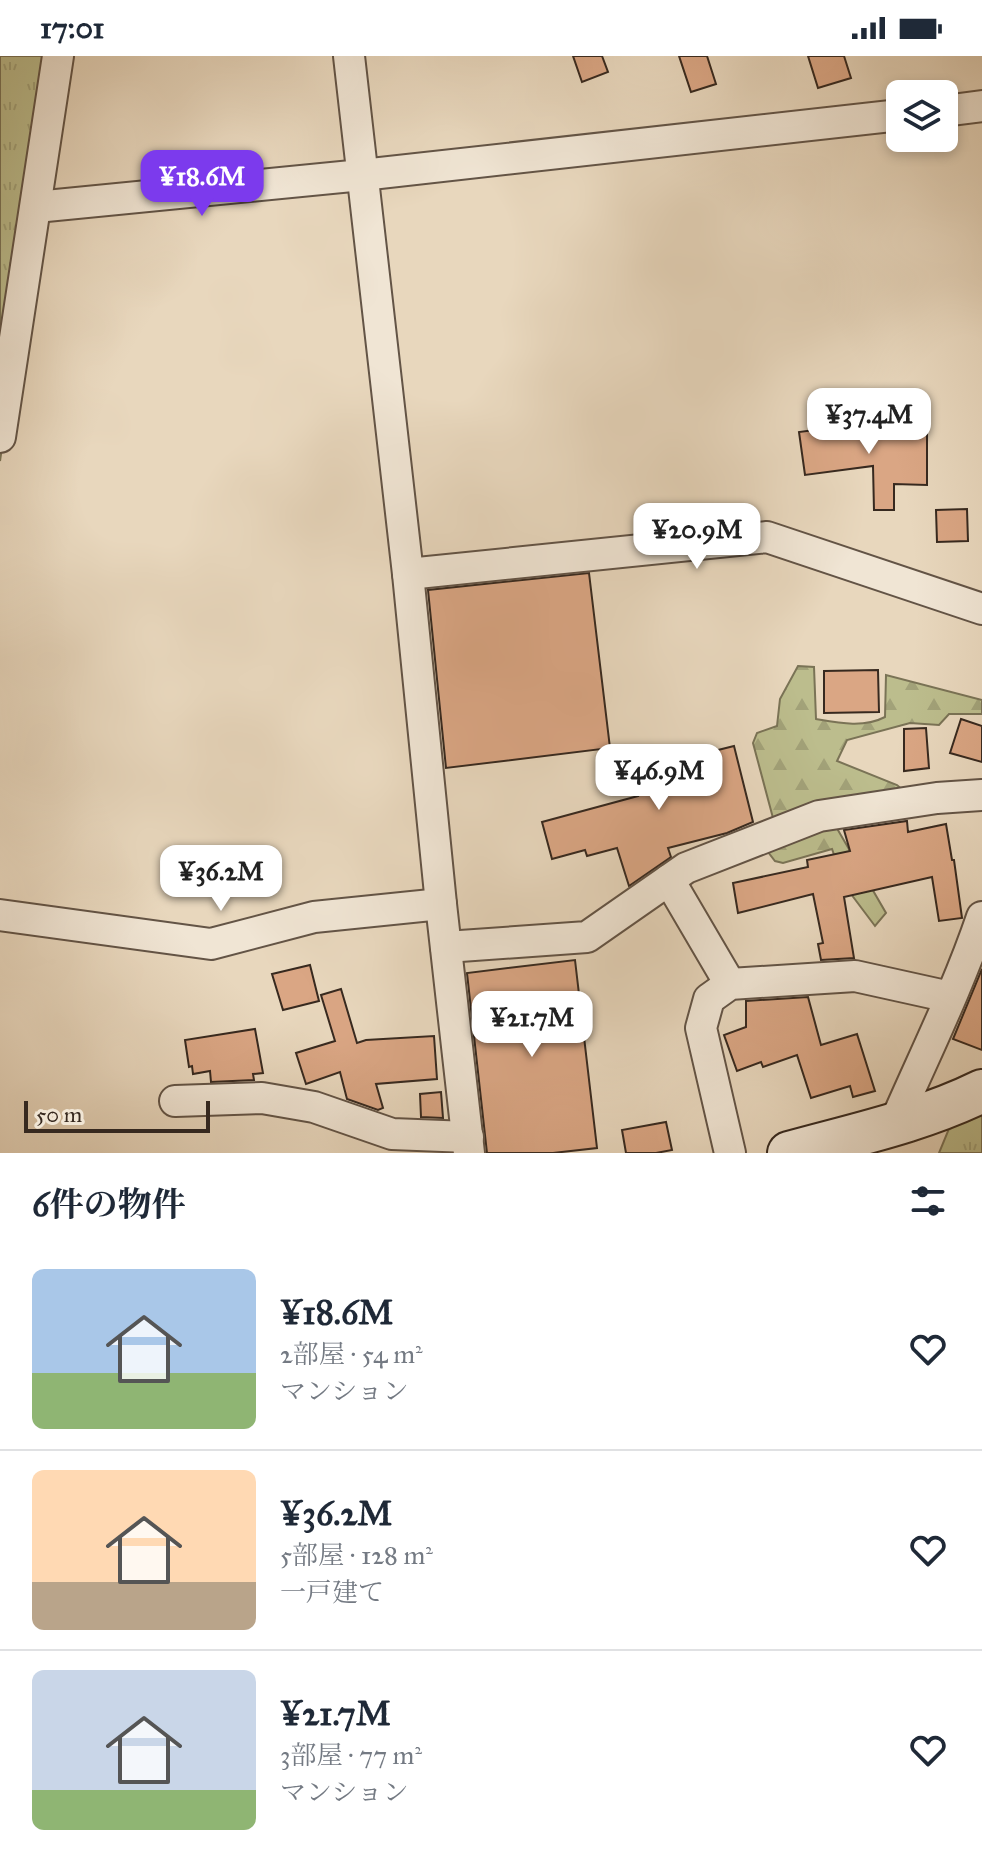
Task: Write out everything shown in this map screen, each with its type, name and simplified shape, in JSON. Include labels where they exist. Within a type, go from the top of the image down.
[{"type":"main road","points":[[789,1153],[894,1125],[982,1091]]},
{"type":"street","points":[[0,437],[58,56]]},
{"type":"street","points":[[175,1101],[262,1098],[314,1107],[392,1134],[468,1145],[349,56]]},
{"type":"street","points":[[958,109],[982,106]]},
{"type":"street","points":[[36,207],[362,175],[886,117]]},
{"type":"street","points":[[408,574],[767,537],[982,609]]},
{"type":"street","points":[[446,947],[587,937],[686,868],[819,816],[937,798],[982,795]]},
{"type":"street","points":[[669,880],[730,984]]},
{"type":"street","points":[[0,915],[211,944],[314,917],[441,904]]},
{"type":"street","points":[[894,1125],[982,917]]},
{"type":"street","points":[[730,1153],[701,1028],[709,999],[730,984],[855,976],[950,997]]},
{"type":"green space","points":[[0,56],[59,56],[0,461]]},
{"type":"green space","points":[[798,666],[814,667],[816,719],[860,724],[885,717],[886,675],[982,700],[982,714],[949,714],[939,725],[910,723],[847,740],[837,761],[897,785],[924,808],[835,825],[886,913],[875,926],[845,886],[832,849],[783,863],[775,861],[768,852],[773,818],[753,743],[757,733],[777,726],[780,699]]},
{"type":"green space","points":[[982,1085],[982,1153],[939,1153],[960,1102]]},
{"type":"building","points":[[573,56],[602,56],[608,72],[582,82]]},
{"type":"building","points":[[679,56],[707,56],[716,84],[691,92]]},
{"type":"building","points":[[808,56],[844,56],[851,78],[818,88]]},
{"type":"building","points":[[867,423],[867,430],[927,430],[927,485],[894,484],[894,510],[874,510],[873,466],[805,475],[799,432]]},
{"type":"building","points":[[967,509],[968,541],[937,542],[936,510]]},
{"type":"building","points":[[589,573],[610,748],[446,768],[428,590]]},
{"type":"building","points":[[878,670],[879,712],[824,713],[824,671]]},
{"type":"building","points":[[961,719],[982,726],[982,762],[950,753]]},
{"type":"building","points":[[926,728],[929,768],[904,771],[904,729]]},
{"type":"building","points":[[734,746],[753,822],[727,833],[668,848],[671,857],[629,886],[617,848],[587,856],[585,850],[552,859],[542,822],[638,796],[626,758],[646,752],[650,767]]},
{"type":"building","points":[[907,821],[908,832],[946,824],[962,918],[939,921],[932,877],[844,897],[854,958],[821,960],[818,944],[823,943],[813,894],[738,913],[733,883],[808,867],[807,860],[850,851],[844,830]]},
{"type":"building","points":[[575,960],[597,1148],[553,1153],[487,1153],[467,973]]},
{"type":"building","points":[[310,965],[319,1001],[283,1010],[272,974]]},
{"type":"building","points":[[982,969],[982,1050],[953,1039]]},
{"type":"building","points":[[341,989],[357,1043],[434,1036],[437,1079],[376,1084],[383,1108],[378,1110],[347,1099],[340,1072],[306,1084],[296,1053],[335,1041],[321,995]]},
{"type":"building","points":[[808,997],[821,1045],[857,1034],[875,1091],[853,1097],[850,1086],[811,1098],[797,1055],[763,1067],[761,1062],[737,1071],[724,1035],[746,1027],[746,1001]]},
{"type":"building","points":[[255,1029],[263,1073],[253,1074],[254,1080],[211,1082],[210,1071],[193,1074],[185,1040]]},
{"type":"building","points":[[441,1092],[443,1118],[421,1117],[420,1094]]},
{"type":"building","points":[[666,1122],[672,1150],[626,1153],[622,1130]]}]
